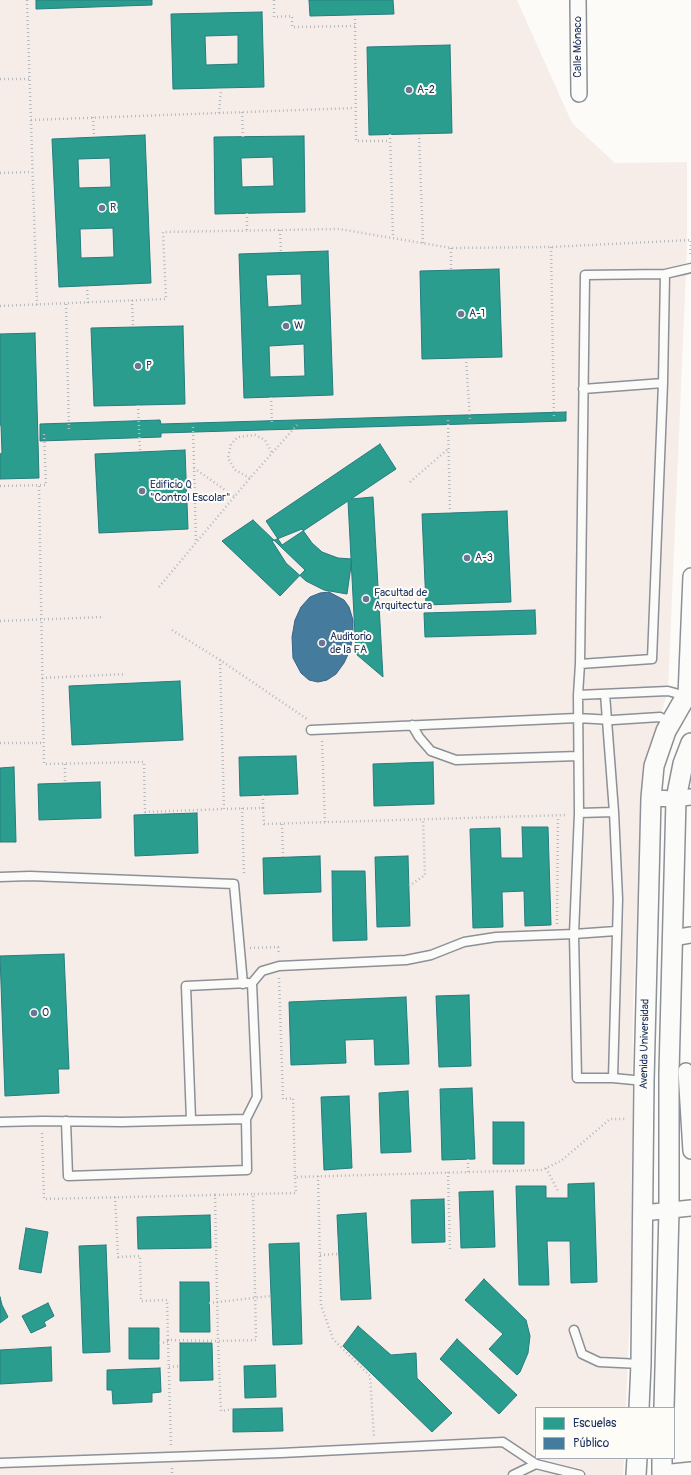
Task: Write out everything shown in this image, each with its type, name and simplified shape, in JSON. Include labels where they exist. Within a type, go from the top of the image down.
[{"type":"street","name":"Calle Mónaco","points":[[578,0],[578,94]]},
{"type":"street","points":[[688,693],[691,576]]},
{"type":"street","name":"Avenida Universidad","points":[[639,1407],[642,1364],[644,1081],[651,798],[654,766],[666,731],[688,693]]},
{"type":"street","points":[[664,1407],[669,1210],[682,1071],[683,764],[691,744]]},
{"type":"street","points":[[651,798],[684,798]]},
{"type":"street","points":[[682,1071],[691,1151]]},
{"type":"street","points":[[643,1213],[691,1208]]},
{"type":"street","points":[[636,1475],[637,1459]]},
{"type":"street","points":[[662,1469],[691,1470]]},
{"type":"lane","points":[[644,1081],[613,1078],[577,1078],[574,934],[579,813],[578,695],[580,664],[585,275],[665,274],[690,269]]},
{"type":"lane","points":[[580,664],[652,659],[663,383],[665,274]]},
{"type":"lane","points":[[583,389],[663,383]]},
{"type":"lane","points":[[578,695],[668,691],[688,693]]},
{"type":"lane","points":[[605,694],[614,812],[618,899],[613,1078]]},
{"type":"lane","points":[[311,730],[578,718],[607,720],[660,717],[670,723]]},
{"type":"lane","points":[[412,725],[419,738],[431,751],[456,760],[578,756]]},
{"type":"lane","points":[[579,813],[614,812]]},
{"type":"lane","points":[[0,877],[234,884],[243,984]]},
{"type":"lane","points":[[66,1121],[68,1176],[247,1170],[246,1119],[257,1097],[252,983],[262,971],[279,966],[406,960],[431,955],[464,942],[496,936],[557,935],[616,930]]},
{"type":"lane","points":[[191,1120],[186,986],[252,983]]},
{"type":"lane","points":[[0,1122],[122,1122],[246,1119]]},
{"type":"lane","points":[[574,1330],[582,1354],[599,1362],[642,1364]]},
{"type":"lane","points":[[0,1463],[503,1442],[536,1464],[580,1475]]},
{"type":"lane","points":[[513,1475],[536,1464]]},
{"type":"path","points":[[27,0],[37,305]]},
{"type":"path","points":[[274,0],[274,17],[292,16],[292,27],[355,26]]},
{"type":"path","points":[[355,15],[354,108],[356,141],[390,141]]},
{"type":"path","points":[[0,79],[29,79]]},
{"type":"path","points":[[219,112],[221,88]]},
{"type":"path","points":[[31,120],[354,108]]},
{"type":"path","points":[[242,112],[243,137]]},
{"type":"path","points":[[93,117],[94,137]]},
{"type":"path","points":[[390,134],[393,238]]},
{"type":"path","points":[[419,134],[423,243]]},
{"type":"path","points":[[0,173],[32,172]]},
{"type":"path","points":[[247,213],[247,230]]},
{"type":"path","points":[[0,306],[166,299],[163,232],[339,228],[451,248],[551,247],[691,240],[690,269]]},
{"type":"path","points":[[280,230],[281,253]]},
{"type":"path","points":[[551,247],[554,418]]},
{"type":"path","points":[[451,248],[451,270]]},
{"type":"path","points":[[87,286],[88,302]]},
{"type":"path","points":[[132,300],[133,327]]},
{"type":"path","points":[[66,304],[69,431]]},
{"type":"path","points":[[466,358],[470,420]]},
{"type":"path","points":[[271,397],[272,425]]},
{"type":"path","points":[[138,405],[140,452]]},
{"type":"path","points":[[448,420],[450,513]]},
{"type":"path","points":[[159,587],[250,478],[297,425]]},
{"type":"path","points":[[193,428],[196,543]]},
{"type":"path","points":[[0,486],[46,485],[44,432]]},
{"type":"path","points":[[250,478],[235,470],[228,458],[232,444],[238,437],[255,435],[265,440],[272,453]]},
{"type":"path","points":[[410,482],[449,449]]},
{"type":"path","points":[[194,468],[235,497]]},
{"type":"path","points":[[38,486],[44,764],[144,762],[145,812],[263,808]]},
{"type":"path","points":[[0,621],[104,617]]},
{"type":"path","points":[[172,630],[220,660],[321,729],[325,822]]},
{"type":"path","points":[[220,660],[224,809]]},
{"type":"path","points":[[42,678],[126,674]]},
{"type":"path","points":[[0,744],[43,743]]},
{"type":"path","points":[[65,764],[65,783]]},
{"type":"path","points":[[263,795],[264,824],[567,816]]},
{"type":"path","points":[[242,808],[244,878]]},
{"type":"path","points":[[557,935],[558,816]]},
{"type":"path","points":[[409,886],[425,875],[423,820]]},
{"type":"path","points":[[282,824],[283,857]]},
{"type":"path","points":[[36,1134],[43,1133],[44,1199],[296,1193],[292,1098],[283,1099],[278,947],[246,948]]},
{"type":"path","points":[[295,1177],[542,1170],[561,1161],[610,1119],[644,1118]]},
{"type":"path","points":[[468,1159],[468,1172]]},
{"type":"path","points":[[546,1168],[558,1191]]},
{"type":"path","points":[[448,1172],[450,1249]]},
{"type":"path","points":[[318,1176],[321,1305],[333,1339],[370,1376],[375,1448]]},
{"type":"path","points":[[159,1343],[168,1341],[256,1340],[253,1194]]},
{"type":"path","points":[[215,1195],[221,1411],[233,1409]]},
{"type":"path","points":[[115,1197],[118,1257],[140,1256],[141,1301],[167,1300],[172,1475]]},
{"type":"path","points":[[320,1255],[339,1254]]},
{"type":"path","points":[[209,1303],[271,1296]]},
{"type":"path","points":[[168,1367],[180,1366]]},
{"type":"shaded area","points":[[0,0],[517,0],[572,123],[615,163],[687,162],[687,248],[668,691],[644,770],[633,1004],[631,1285],[626,1407],[535,1407],[535,1459],[624,1459],[623,1475],[0,1475]]},
{"type":"building: Escuelas","points":[[36,0],[152,0],[152,5],[36,9]]},
{"type":"building: Escuelas","points":[[309,0],[393,0],[394,14],[310,16]]},
{"type":"building: Escuelas","points":[[262,12],[264,87],[173,89],[171,14]],"holes":[[[238,35],[238,64],[206,65],[205,36]]]},
{"type":"building: Escuelas","name":"A-2","points":[[450,45],[452,133],[369,135],[367,47]]},
{"type":"building: Escuelas","name":"R","points":[[145,135],[151,283],[59,287],[52,139]],"holes":[[[110,158],[111,187],[79,188],[78,159]],[[113,228],[114,257],[81,258],[80,229]]]},
{"type":"building: Escuelas","points":[[304,136],[305,212],[215,214],[214,137]],"holes":[[[273,157],[274,186],[242,187],[241,158]]]},
{"type":"building: Escuelas","name":"W","points":[[328,251],[333,395],[244,398],[239,254]],"holes":[[[301,274],[302,305],[268,307],[266,275]],[[304,344],[305,376],[270,377],[269,346]]]},
{"type":"building: Escuelas","name":"A-1","points":[[499,269],[502,357],[422,359],[420,271]]},
{"type":"building: Escuelas","name":"P","points":[[183,326],[185,404],[94,406],[91,328]]},
{"type":"building: Escuelas","points":[[35,333],[39,478],[0,479],[0,454],[2,453],[0,425],[0,334]]},
{"type":"building: Escuelas","points":[[566,412],[566,421],[161,433],[161,437],[40,441],[40,424],[160,420],[161,424]]},
{"type":"building: Escuelas","name":"Facultad de Arquitectura","points":[[380,444],[396,469],[351,499],[373,497],[383,677],[356,654],[348,501],[282,545],[266,521]]},
{"type":"building: Escuelas","name":"Edificio Q \"Control Escolar\"","points":[[185,450],[188,529],[99,533],[95,454]]},
{"type":"building: Escuelas","name":"A-3","points":[[507,511],[511,602],[426,605],[422,514]]},
{"type":"building: Escuelas","points":[[253,520],[305,570],[280,596],[222,541]]},
{"type":"building: Escuelas","points":[[302,529],[312,543],[322,552],[338,558],[352,559],[347,594],[324,590],[306,581],[286,563],[272,541]]},
{"type":"building: Escuelas","points":[[535,610],[536,634],[425,637],[424,613]]},
{"type":"building: Escuelas","points":[[180,681],[183,740],[72,745],[69,686]]},
{"type":"building: Escuelas","points":[[296,756],[298,794],[240,796],[239,757]]},
{"type":"building: Escuelas","points":[[433,762],[434,804],[374,806],[373,764]]},
{"type":"building: Escuelas","points":[[14,767],[16,842],[0,842],[0,768]]},
{"type":"building: Escuelas","points":[[100,782],[101,818],[39,820],[38,784]]},
{"type":"building: Escuelas","points":[[197,813],[198,853],[135,856],[134,815]]},
{"type":"building: Escuelas","points":[[522,827],[548,827],[551,925],[525,926],[524,891],[502,892],[503,927],[473,928],[470,829],[500,828],[501,858],[523,858]]},
{"type":"building: Escuelas","points":[[320,856],[321,892],[264,894],[263,858]]},
{"type":"building: Escuelas","points":[[408,856],[410,926],[377,927],[375,857]]},
{"type":"building: Escuelas","points":[[332,871],[365,871],[367,940],[333,941]]},
{"type":"building: Escuelas","name":"O","points":[[64,954],[69,1069],[58,1069],[59,1093],[5,1096],[0,956]]},
{"type":"building: Escuelas","points":[[469,995],[471,1066],[439,1067],[436,996]]},
{"type":"building: Escuelas","points":[[406,997],[409,1064],[375,1065],[374,1039],[345,1040],[346,1063],[291,1065],[289,1002]]},
{"type":"building: Escuelas","points":[[472,1088],[475,1159],[442,1160],[440,1089]]},
{"type":"building: Escuelas","points":[[408,1091],[411,1152],[381,1153],[379,1093]]},
{"type":"building: Escuelas","points":[[349,1096],[352,1168],[324,1170],[321,1097]]},
{"type":"building: Escuelas","points":[[493,1122],[524,1122],[524,1164],[493,1164]]},
{"type":"building: Escuelas","points":[[594,1183],[597,1282],[571,1283],[570,1241],[547,1241],[549,1285],[519,1285],[516,1186],[546,1186],[546,1198],[568,1198],[568,1184]]},
{"type":"building: Escuelas","points":[[493,1191],[495,1247],[461,1248],[459,1192]]},
{"type":"building: Escuelas","points":[[444,1199],[445,1242],[412,1243],[411,1200]]},
{"type":"building: Escuelas","points":[[366,1213],[371,1299],[341,1300],[337,1215]]},
{"type":"building: Escuelas","points":[[210,1215],[211,1248],[138,1249],[137,1217]]},
{"type":"building: Escuelas","points":[[26,1228],[48,1232],[41,1273],[19,1269]]},
{"type":"building: Escuelas","points":[[299,1243],[302,1344],[273,1345],[269,1244]]},
{"type":"building: Escuelas","points":[[106,1245],[110,1352],[83,1353],[79,1246]]},
{"type":"building: Escuelas","points":[[484,1279],[526,1320],[530,1336],[528,1353],[520,1372],[517,1375],[489,1349],[503,1334],[465,1300]]},
{"type":"building: Escuelas","points":[[180,1282],[209,1282],[210,1332],[180,1332]]},
{"type":"building: Escuelas","points":[[0,1297],[8,1317],[0,1323]]},
{"type":"building: Escuelas","points":[[48,1303],[54,1316],[44,1322],[46,1326],[31,1333],[22,1316]]},
{"type":"building: Escuelas","points":[[358,1326],[391,1355],[416,1353],[417,1378],[452,1413],[432,1432],[343,1346]]},
{"type":"building: Escuelas","points":[[129,1328],[159,1328],[159,1359],[129,1359]]},
{"type":"building: Escuelas","points":[[457,1339],[517,1395],[499,1414],[440,1359]]},
{"type":"building: Escuelas","points":[[180,1343],[212,1343],[213,1380],[180,1381]]},
{"type":"building: Escuelas","points":[[51,1347],[52,1381],[0,1384],[0,1350]]},
{"type":"building: Escuelas","points":[[275,1365],[276,1397],[245,1398],[244,1366]]},
{"type":"building: Escuelas","points":[[160,1368],[161,1392],[152,1393],[152,1402],[113,1404],[112,1390],[107,1390],[107,1370]]},
{"type":"building: Escuelas","points":[[282,1408],[283,1431],[233,1432],[233,1409]]},
{"type":"building: Público","name":"Auditorio de la FA","points":[[329,592],[344,600],[349,607],[353,620],[353,636],[350,650],[344,663],[336,674],[327,680],[318,682],[309,680],[301,673],[293,658],[292,637],[295,620],[301,607],[310,597],[320,593]]},
{"type":"place","name":"A-2","points":[[409,90]]},
{"type":"place","name":"R","points":[[102,208]]},
{"type":"place","name":"A-1","points":[[461,314]]},
{"type":"place","name":"W","points":[[286,326]]},
{"type":"place","name":"P","points":[[138,366]]},
{"type":"place","name":"Edificio Q \"Control Escolar\"","points":[[142,491]]},
{"type":"place","name":"A-3","points":[[467,558]]},
{"type":"place","name":"Facultad de Arquitectura","points":[[366,599]]},
{"type":"place","name":"Auditorio de la FA","points":[[322,643]]},
{"type":"place","name":"O","points":[[34,1013]]}]
